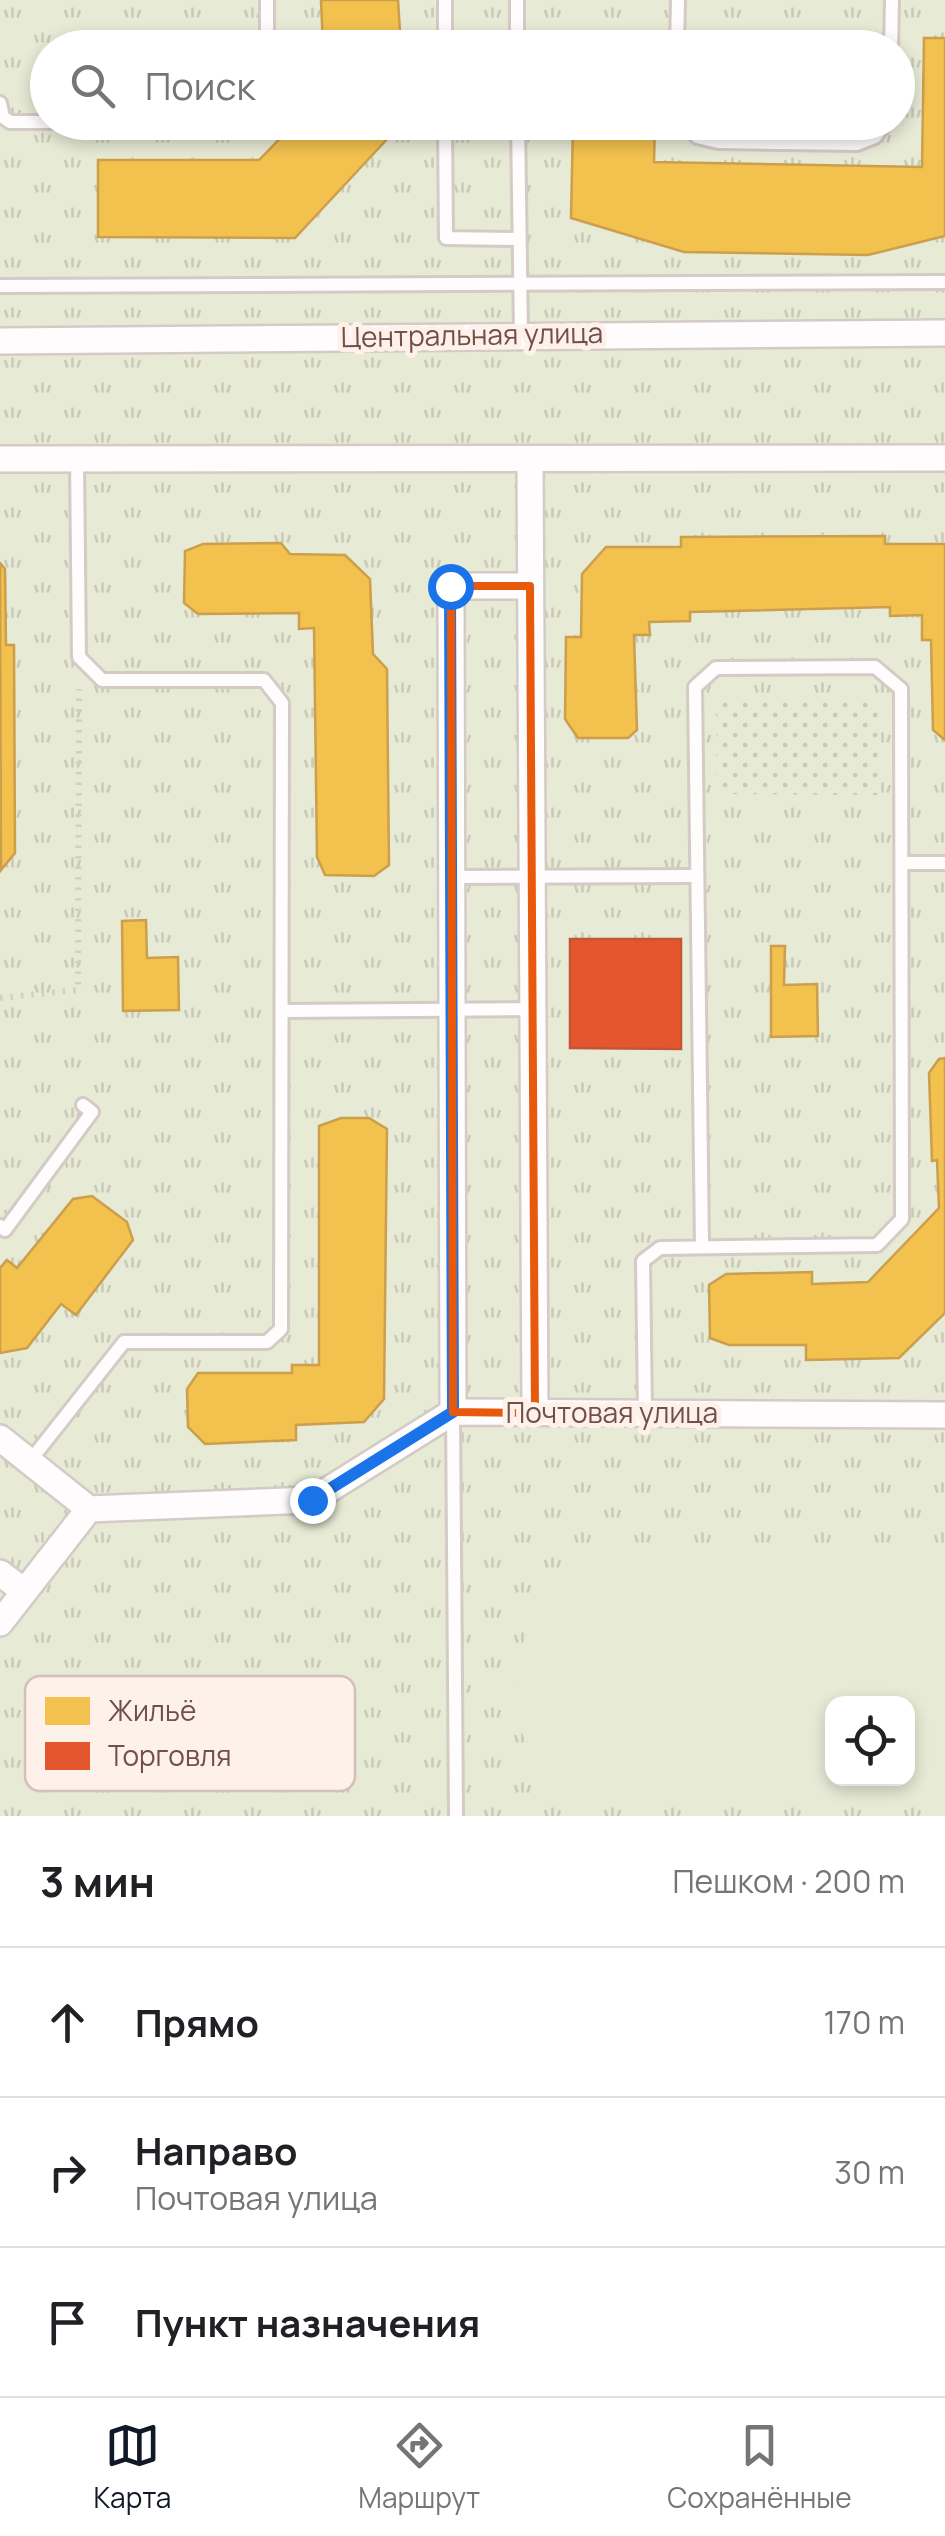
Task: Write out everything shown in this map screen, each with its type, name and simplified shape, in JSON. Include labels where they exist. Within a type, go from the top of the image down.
[{"type":"street","name":"Центральная улица","points":[[0,341],[945,333]]},
{"type":"street","points":[[530,458],[535,1413]]},
{"type":"street","points":[[0,460],[945,458]]},
{"type":"street","points":[[0,1438],[90,1509],[312,1500],[453,1412],[450,586],[530,586]]},
{"type":"street","name":"Почтовая улица","points":[[453,1412],[945,1415]]},
{"type":"street","points":[[0,1623],[90,1509]]},
{"type":"street","points":[[0,1573],[24,1592]]},
{"type":"lane","points":[[267,0],[267,30]]},
{"type":"lane","points":[[445,0],[445,30]]},
{"type":"lane","points":[[516,0],[517,30]]},
{"type":"lane","points":[[677,30],[678,0]]},
{"type":"lane","points":[[891,30],[892,0]]},
{"type":"lane","points":[[0,106],[10,122],[30,122]]},
{"type":"lane","points":[[0,106],[0,131]]},
{"type":"lane","points":[[445,140],[446,238],[519,238]]},
{"type":"lane","points":[[518,140],[521,334]]},
{"type":"lane","points":[[706,140],[858,144],[868,140]]},
{"type":"lane","points":[[0,286],[945,282]]},
{"type":"lane","points":[[30,1462],[124,1342],[267,1342],[281,1329],[282,703],[264,680],[102,680],[79,657],[78,459]]},
{"type":"lane","points":[[644,1413],[644,1262],[660,1248],[877,1245],[902,1219],[901,689],[875,666],[716,668],[695,687],[702,1246]]},
{"type":"lane","points":[[902,862],[945,862]]},
{"type":"lane","points":[[452,877],[697,876]]},
{"type":"lane","points":[[283,1011],[533,1009]]},
{"type":"lane","points":[[0,1226],[5,1230],[92,1112],[82,1106]]},
{"type":"lane","points":[[453,1412],[456,1816]]},
{"type":"path","points":[[0,998],[78,990],[79,657]]},
{"type":"highlighted area","points":[[451,586],[530,586],[535,1413],[453,1412]]},
{"type":"green space","points":[[0,0],[945,0],[945,1816],[0,1816]]},
{"type":"green space","points":[[716,698],[880,700],[879,795],[717,794]]},
{"type":"green space","points":[[945,1553],[945,1804],[597,1804],[572,1790],[540,1760],[523,1736],[514,1687],[529,1627],[549,1593],[564,1577],[600,1557]]},
{"type":"building: Жильё","points":[[321,0],[398,0],[400,30],[322,30]]},
{"type":"building: Жильё","points":[[924,38],[945,38],[945,236],[868,255],[684,252],[571,218],[573,140],[655,140],[654,162],[922,167]]},
{"type":"building: Жильё","points":[[278,140],[386,140],[295,238],[98,237],[98,160],[259,160]]},
{"type":"building: Жильё","points":[[885,536],[885,544],[945,544],[945,740],[933,730],[931,640],[922,640],[922,615],[890,616],[890,607],[690,612],[690,621],[649,622],[650,635],[634,635],[637,730],[628,738],[578,738],[565,719],[566,637],[581,637],[582,574],[606,547],[681,547],[681,537]]},
{"type":"building: Жильё","points":[[281,543],[290,554],[345,555],[370,579],[373,654],[387,669],[389,865],[374,876],[325,875],[317,857],[314,628],[299,629],[299,613],[198,614],[184,603],[185,551],[203,544]]},
{"type":"building: Жильё","points":[[0,563],[5,569],[6,645],[14,645],[15,853],[1,870]]},
{"type":"building: Жильё","points":[[146,920],[147,958],[178,957],[179,1010],[123,1011],[122,921]]},
{"type":"building: Жильё","points":[[771,946],[785,946],[784,985],[817,984],[818,1036],[771,1037]]},
{"type":"building: Жильё","points":[[945,1058],[945,1313],[899,1358],[806,1360],[806,1345],[729,1345],[710,1338],[709,1285],[726,1274],[812,1272],[812,1284],[868,1282],[939,1208],[937,1160],[932,1161],[929,1073],[939,1059]]},
{"type":"building: Жильё","points":[[341,1118],[369,1118],[387,1129],[384,1399],[364,1422],[296,1425],[296,1440],[205,1444],[188,1427],[187,1389],[198,1373],[292,1373],[292,1365],[319,1365],[319,1126]]},
{"type":"building: Жильё","points":[[92,1196],[127,1222],[133,1240],[76,1315],[61,1304],[27,1348],[0,1353],[0,1268],[7,1260],[17,1268],[73,1199]]},
{"type":"building: Торговля","points":[[570,939],[681,939],[681,1049],[570,1048]]},
{"type":"route","points":[[312,1500],[453,1412],[450,586]]}]
